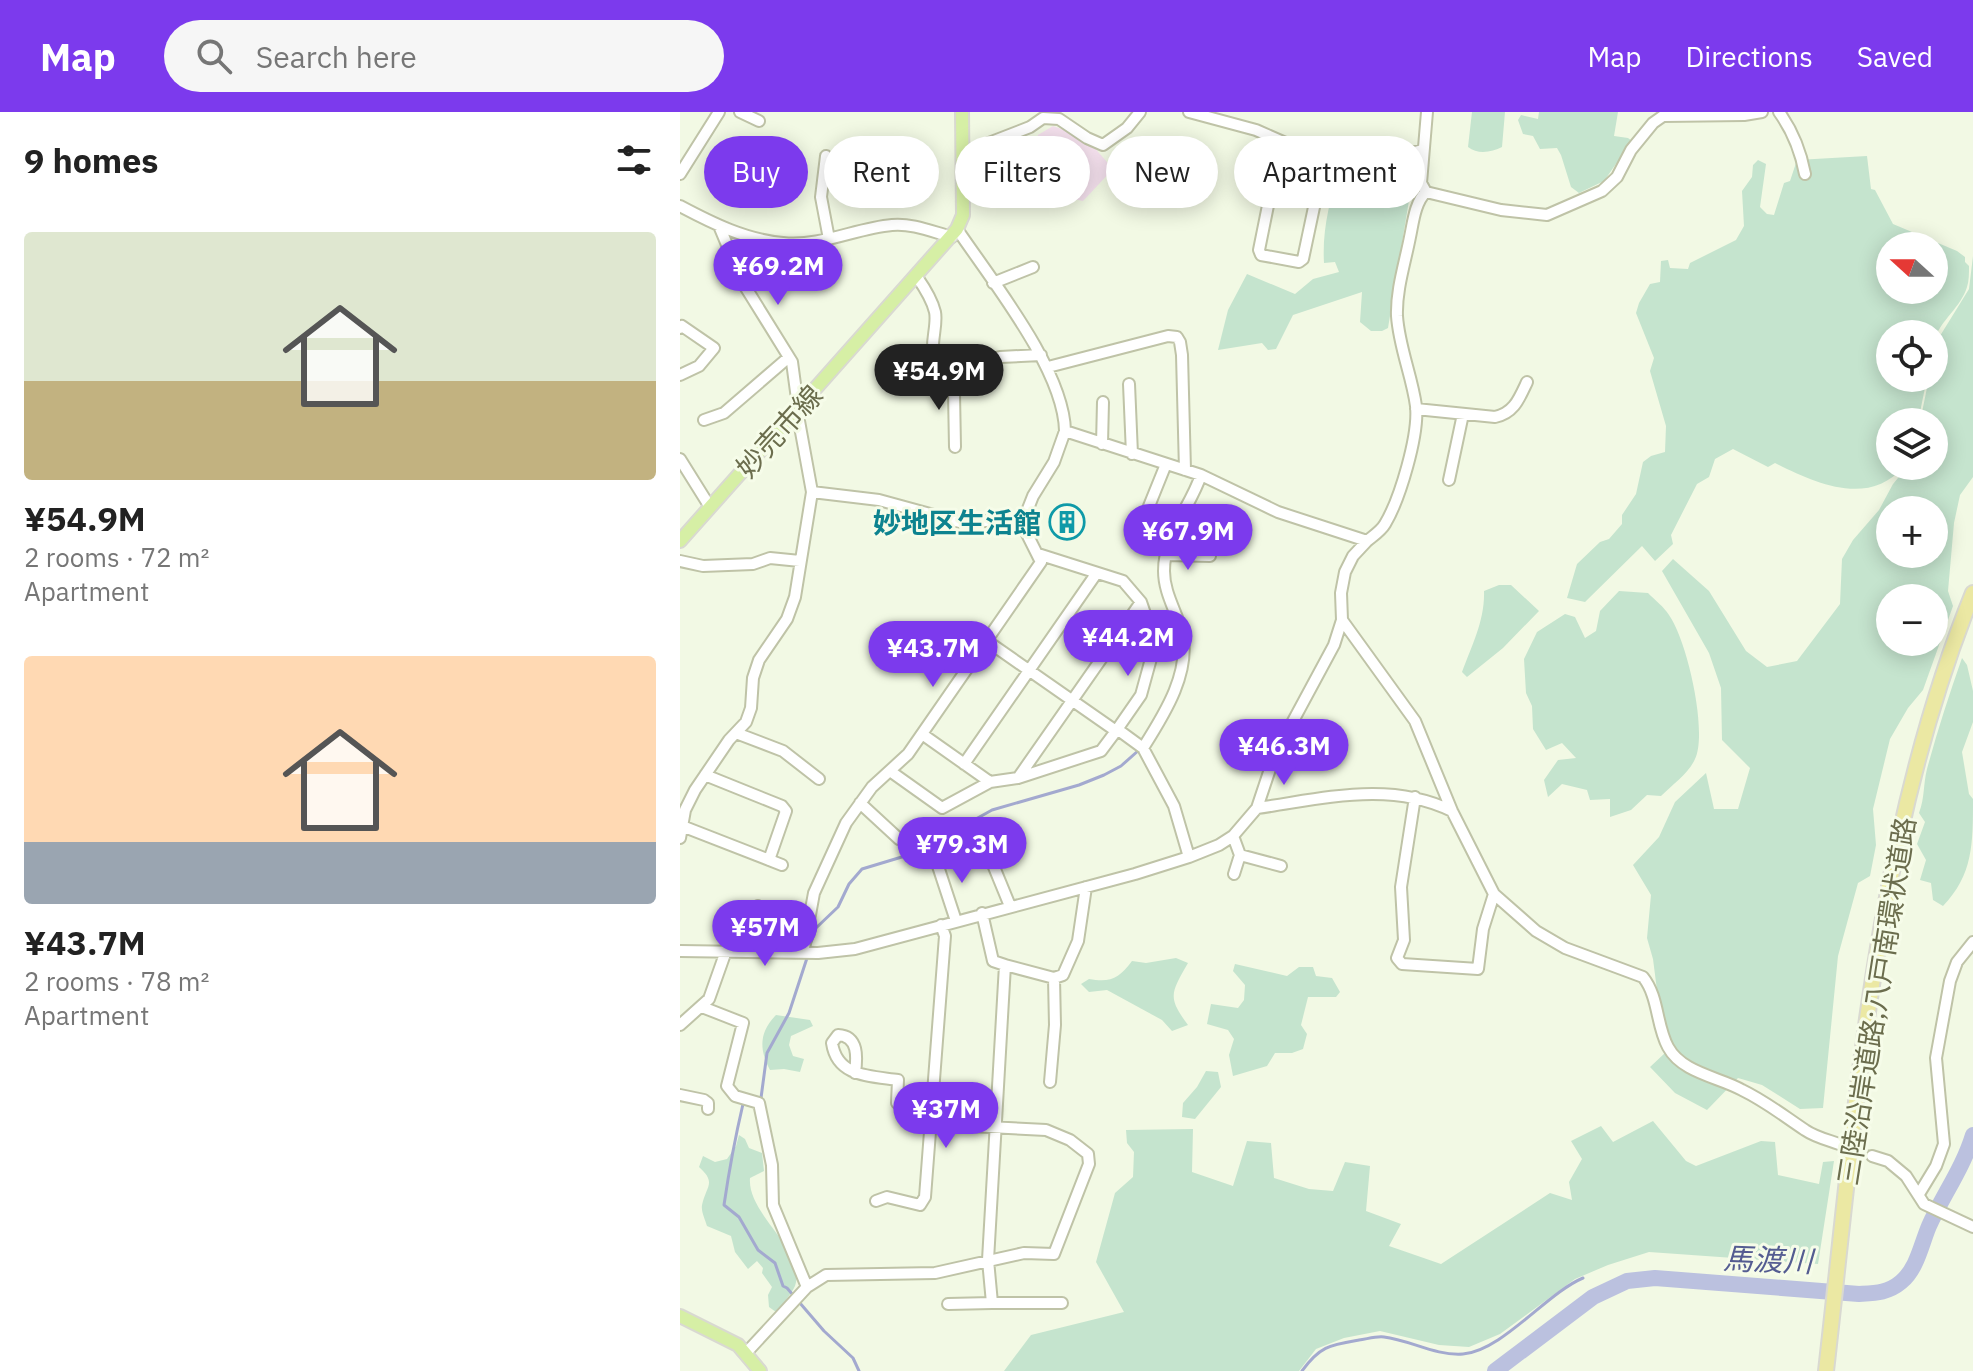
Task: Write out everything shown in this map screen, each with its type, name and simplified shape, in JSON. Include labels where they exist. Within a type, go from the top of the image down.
[{"type":"highway","name":"三陸沿岸道路;八戸南環状道路","points":[[1826,1371],[1867,1020],[1886,899],[1905,807],[1944,669],[1973,593]]},
{"type":"main road","points":[[962,112],[963,136]]},
{"type":"main road","points":[[955,233],[963,208]]},
{"type":"main road","name":"妙売市線","points":[[680,541],[955,233]]},
{"type":"main road","points":[[680,1316],[724,1336],[746,1353],[760,1371]]},
{"type":"street","points":[[680,174],[719,112]]},
{"type":"street","points":[[740,112],[759,121]]},
{"type":"street","points":[[1090,139],[1103,145],[1127,128],[1140,112]]},
{"type":"street","points":[[1189,112],[1270,136]]},
{"type":"street","points":[[1424,136],[1427,112]]},
{"type":"street","points":[[680,951],[803,953],[855,949],[1189,857],[1233,836],[1257,808],[1271,766],[1334,645],[1342,620],[1341,593],[1345,572],[1353,556],[1383,527],[1415,435],[1416,409],[1399,336],[1397,312],[1419,201],[1426,192],[1501,210],[1547,215],[1602,191],[1617,177],[1631,150],[1653,123],[1663,116],[1762,112]]},
{"type":"street","points":[[1779,112],[1797,148],[1805,174]]},
{"type":"street","points":[[1007,136],[1043,118],[1059,119],[1084,136]]},
{"type":"street","points":[[824,172],[821,197],[829,239]]},
{"type":"street","points":[[680,206],[720,228],[783,243],[829,239],[891,225],[955,233],[1041,355],[1065,416],[1065,431],[1054,462],[1033,496],[1022,524],[1041,562],[908,754],[872,787],[846,823],[814,893],[803,953]]},
{"type":"street","points":[[1267,208],[1259,250],[1261,255],[1299,262],[1303,259],[1314,208]]},
{"type":"street","points":[[680,838],[685,810],[705,775],[746,722],[759,660],[787,619],[795,597],[812,492],[792,362],[743,283],[720,228]]},
{"type":"street","points":[[993,283],[1033,267]]},
{"type":"street","points":[[917,277],[935,314],[932,345],[934,359],[940,368],[948,370],[1000,357],[1041,355]]},
{"type":"street","points":[[680,328],[682,326],[714,348],[699,366],[680,375]]},
{"type":"street","points":[[1048,367],[1168,336],[1177,337],[1182,355],[1185,470]]},
{"type":"street","points":[[704,420],[724,413],[789,357]]},
{"type":"street","points":[[948,370],[954,393],[955,447]]},
{"type":"street","points":[[1416,409],[1495,417],[1508,415],[1519,401],[1527,382]]},
{"type":"street","points":[[1129,384],[1132,454]]},
{"type":"street","points":[[1102,444],[1103,402]]},
{"type":"street","points":[[1449,480],[1463,414]]},
{"type":"street","points":[[1065,431],[1201,475],[1278,512],[1367,541]]},
{"type":"street","points":[[680,459],[710,507]]},
{"type":"street","points":[[1139,531],[1166,464]]},
{"type":"street","points":[[1143,748],[1169,707],[1183,661],[1183,633],[1165,589],[1166,555],[1181,512],[1201,475]]},
{"type":"street","points":[[812,492],[879,500],[963,523],[997,520],[1022,524]]},
{"type":"street","points":[[890,771],[942,808],[990,782],[1018,778],[1101,751],[1141,695],[1152,655],[1153,637],[1141,602],[1123,581],[1038,554]]},
{"type":"street","points":[[1166,555],[1210,556]]},
{"type":"street","points":[[680,561],[703,566],[753,564],[770,558],[800,561]]},
{"type":"street","points":[[964,764],[1096,574]]},
{"type":"street","points":[[1018,778],[1141,602]]},
{"type":"street","points":[[1342,620],[1415,721],[1452,811],[1494,894],[1536,931],[1565,948],[1643,977],[1650,986],[1668,1047],[1679,1059],[1699,1072],[1740,1088],[1789,1117],[1807,1132],[1839,1144]]},
{"type":"street","points":[[987,641],[1143,748],[1174,806],[1189,857]]},
{"type":"street","points":[[736,733],[783,751],[819,779]]},
{"type":"street","points":[[922,734],[990,782]]},
{"type":"street","points":[[705,775],[782,806],[786,811],[769,860]]},
{"type":"street","points":[[1257,808],[1361,792],[1415,797],[1452,811]]},
{"type":"street","points":[[1415,797],[1401,887],[1404,940],[1397,958],[1402,964],[1478,969],[1483,929],[1494,894]]},
{"type":"street","points":[[860,803],[899,839]]},
{"type":"street","points":[[682,826],[782,865]]},
{"type":"street","points":[[1233,836],[1240,855],[1234,874]]},
{"type":"street","points":[[985,845],[1010,906]]},
{"type":"street","points":[[1240,855],[1281,866]]},
{"type":"street","points":[[936,860],[956,921]]},
{"type":"street","points":[[982,913],[993,961],[1054,978],[1063,975],[1078,941],[1086,887]]},
{"type":"street","points":[[747,950],[758,906]]},
{"type":"street","points":[[876,1201],[882,1197],[914,1204],[923,1202],[945,936],[941,925]]},
{"type":"street","points":[[1919,1194],[1936,1166],[1944,1144],[1936,1058],[1950,981],[1957,962],[1973,942]]},
{"type":"street","points":[[680,1025],[709,999],[726,951]]},
{"type":"street","points":[[992,1303],[988,1260],[1005,965]]},
{"type":"street","points":[[1050,1082],[1055,1025],[1054,978]]},
{"type":"street","points":[[702,1007],[743,1023],[727,1086],[735,1096],[759,1103],[772,1165],[773,1205],[807,1287]]},
{"type":"street","points":[[855,1073],[898,1080],[897,1103],[932,1106]]},
{"type":"street","points":[[680,1095],[704,1100],[708,1109]]},
{"type":"street","points":[[746,1353],[807,1287],[826,1275],[935,1273],[1024,1253],[1054,1254],[1089,1164],[1088,1154],[1070,1140],[1046,1130],[931,1124]]},
{"type":"street","points":[[1872,1156],[1888,1161],[1906,1176],[1928,1205],[1973,1227]]},
{"type":"street","points":[[948,1304],[1062,1303]]},
{"type":"shaded area","points":[[1053,126],[1077,136],[1038,136]]},
{"type":"shaded area","points":[[1090,144],[1106,161],[1106,176],[1090,194]]},
{"type":"green space","points":[[1472,112],[1505,112],[1502,147],[1485,152],[1468,147]]},
{"type":"green space","points":[[1539,112],[1618,112],[1614,136],[1632,141],[1604,181],[1579,193],[1571,187],[1557,148],[1540,149],[1533,136],[1523,134],[1518,120],[1521,115],[1538,119]]},
{"type":"green space","points":[[1867,156],[1871,189],[1875,190],[1893,224],[1912,232],[1876,232],[1876,304],[1948,304],[1948,247],[1965,257],[1969,266],[1964,294],[1946,320],[1876,320],[1876,392],[1924,392],[1921,408],[1876,408],[1876,480],[1888,480],[1858,489],[1841,488],[1807,478],[1775,463],[1768,467],[1733,449],[1715,459],[1709,477],[1697,484],[1671,535],[1673,544],[1655,561],[1642,546],[1585,602],[1567,598],[1577,564],[1600,542],[1609,539],[1622,524],[1622,515],[1636,494],[1643,462],[1665,452],[1666,426],[1650,371],[1654,358],[1636,313],[1650,284],[1660,282],[1661,261],[1668,260],[1670,268],[1688,269],[1690,263],[1736,240],[1744,226],[1742,191],[1752,177],[1753,165],[1758,160],[1766,164],[1760,207],[1767,214],[1774,215],[1784,183],[1790,181],[1797,160]]},
{"type":"green space","points":[[1329,208],[1408,208],[1388,328],[1371,331],[1360,322],[1362,292],[1293,315],[1276,349],[1268,350],[1262,343],[1218,350],[1228,310],[1247,274],[1295,294],[1313,279],[1339,272],[1335,262],[1324,263]]},
{"type":"green space","points":[[1973,256],[1973,477],[1960,495],[1954,523],[1948,591],[1948,584],[1876,584],[1876,656],[1935,656],[1923,690],[1890,739],[1873,809],[1876,845],[1870,876],[1858,883],[1838,956],[1823,1108],[1800,1109],[1762,1085],[1738,1078],[1707,1110],[1675,1093],[1650,1067],[1665,1053],[1653,959],[1647,938],[1651,895],[1633,865],[1659,837],[1675,802],[1706,773],[1714,809],[1738,809],[1750,768],[1722,740],[1721,688],[1709,653],[1662,571],[1673,559],[1709,591],[1746,651],[1767,667],[1797,661],[1840,604],[1842,559],[1853,540],[1876,513],[1876,568],[1948,568],[1948,496],[1887,496],[1896,480],[1948,480],[1948,408],[1923,408],[1926,392],[1948,392],[1948,323],[1969,289]]},
{"type":"green space","points":[[1499,585],[1511,585],[1539,611],[1503,648],[1467,677],[1462,672],[1480,622],[1484,591]]},
{"type":"green space","points":[[1619,591],[1648,593],[1667,612],[1676,627],[1694,686],[1699,729],[1695,759],[1680,779],[1661,796],[1647,795],[1631,810],[1610,817],[1610,799],[1590,800],[1587,790],[1562,784],[1548,797],[1544,780],[1558,760],[1576,758],[1562,743],[1546,750],[1533,729],[1524,659],[1537,632],[1565,614],[1575,617],[1585,638],[1596,631],[1600,611]]},
{"type":"green space","points":[[1948,591],[1953,606],[1948,620]]},
{"type":"green space","points":[[1962,658],[1967,665],[1973,691],[1973,722],[1962,752],[1969,794],[1973,799],[1973,830],[1966,870],[1943,906],[1933,900],[1931,883],[1920,880],[1926,860],[1917,844],[1925,822],[1919,813],[1931,755]]},
{"type":"green space","points":[[1176,958],[1188,963],[1175,988],[1174,1001],[1188,1025],[1172,1031],[1162,1020],[1107,990],[1089,992],[1081,984],[1089,979],[1114,978],[1132,961],[1146,963]]},
{"type":"green space","points":[[1235,964],[1287,976],[1299,967],[1313,967],[1316,976],[1332,978],[1340,992],[1336,997],[1308,997],[1301,1025],[1307,1034],[1303,1049],[1292,1053],[1275,1053],[1267,1066],[1233,1076],[1229,1055],[1234,1039],[1228,1030],[1207,1024],[1211,1004],[1238,1008],[1244,1000],[1245,985],[1233,971]]},
{"type":"green space","points":[[776,1015],[810,1020],[813,1026],[791,1036],[789,1045],[793,1056],[804,1059],[800,1072],[770,1070],[766,1063],[762,1041],[766,1028]]},
{"type":"green space","points":[[1206,1071],[1218,1072],[1221,1087],[1195,1119],[1182,1117],[1183,1103]]},
{"type":"green space","points":[[1653,1121],[1686,1161],[1696,1166],[1761,1141],[1775,1142],[1778,1175],[1819,1184],[1823,1162],[1834,1161],[1818,1264],[1649,1252],[1575,1279],[1500,1334],[1469,1347],[1439,1345],[1380,1331],[1344,1338],[1316,1349],[1299,1371],[1004,1371],[1031,1335],[1124,1312],[1096,1262],[1115,1193],[1133,1177],[1134,1152],[1127,1143],[1126,1130],[1193,1129],[1192,1172],[1233,1186],[1247,1141],[1271,1143],[1274,1178],[1309,1189],[1333,1191],[1345,1162],[1370,1166],[1366,1211],[1401,1224],[1389,1246],[1441,1264],[1550,1193],[1572,1200],[1569,1182],[1582,1159],[1571,1141],[1601,1126],[1613,1142]]},
{"type":"green space","points":[[739,1135],[749,1148],[762,1153],[764,1171],[750,1178],[752,1192],[757,1205],[793,1259],[796,1273],[795,1286],[776,1312],[769,1307],[768,1295],[772,1287],[762,1273],[763,1268],[757,1261],[748,1269],[735,1252],[731,1236],[707,1226],[703,1213],[702,1205],[709,1181],[699,1167],[703,1156],[715,1162],[727,1159]]},
{"type":"waterway","points":[[809,948],[816,928],[838,907],[849,884],[862,869],[915,853],[992,810],[1104,775],[1121,766],[1139,750]]},
{"type":"waterway","points":[[757,1099],[761,1098],[767,1053],[789,1013],[808,955]]},
{"type":"waterway","points":[[746,1103],[743,1104],[737,1129],[724,1205],[739,1217],[758,1250],[775,1263],[783,1286],[853,1358],[859,1371]]},
{"type":"waterway","name":"馬渡川","points":[[1495,1371],[1593,1297],[1627,1281],[1655,1278],[1859,1294],[1891,1288],[1901,1282],[1915,1264],[1929,1226],[1973,1135]]},
{"type":"waterway","points":[[1302,1371],[1314,1356],[1326,1348],[1375,1337],[1453,1354],[1478,1350],[1509,1333],[1569,1285],[1583,1278]]},
{"type":"tunnel","points":[[1845,1146],[1872,1156]]},
{"type":"place","name":"妙地区生活館","points":[[1067,522]]}]
